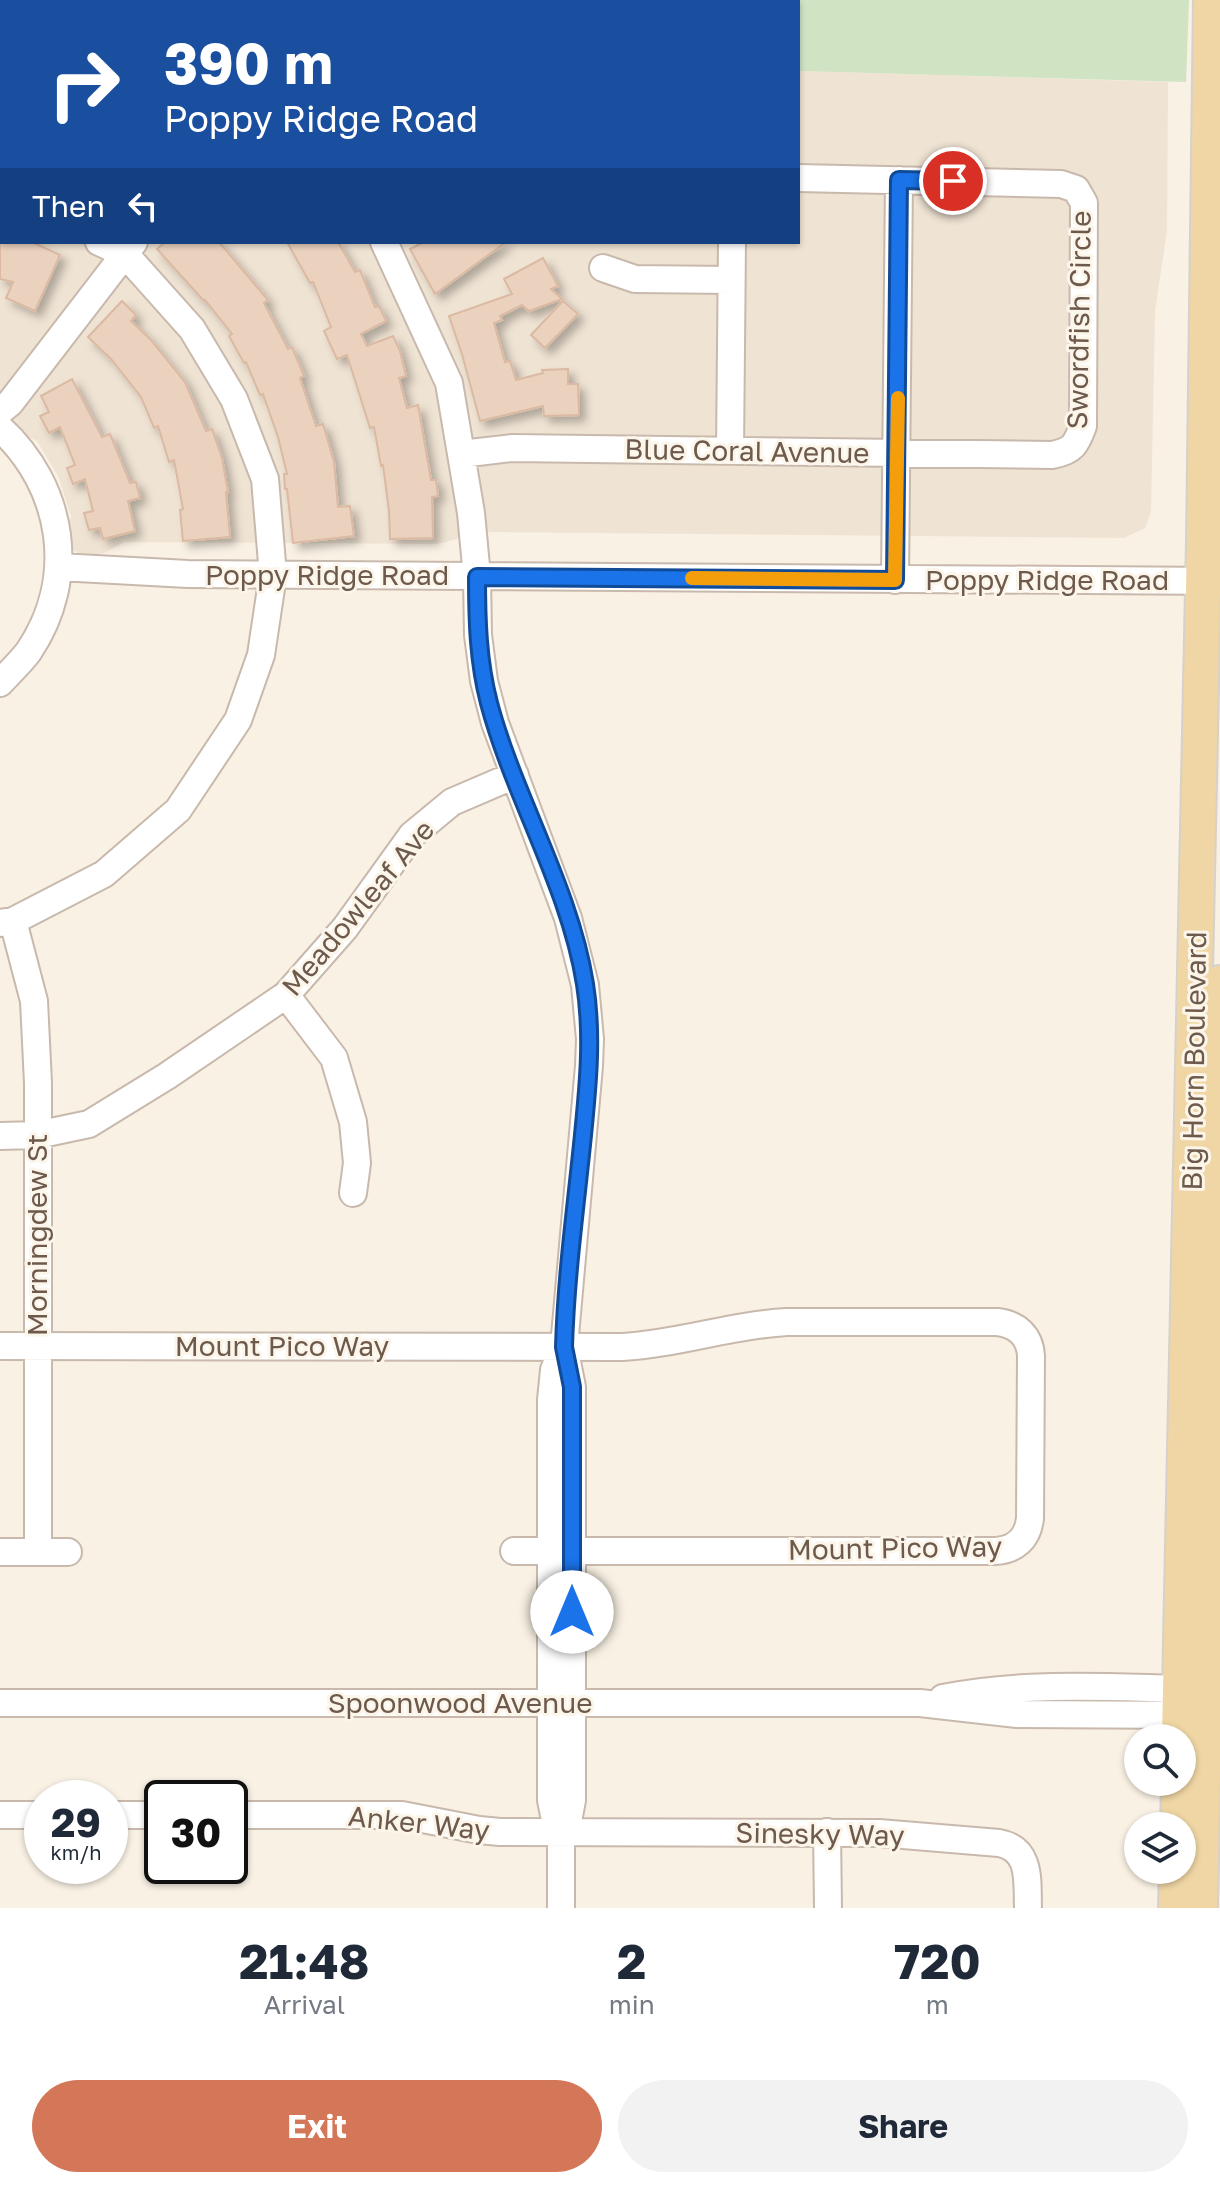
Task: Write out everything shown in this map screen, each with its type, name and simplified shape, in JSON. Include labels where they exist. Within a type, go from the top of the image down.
[{"type":"main road","name":"Big Horn Boulevard","points":[[1200,1908],[1198,1707],[1215,79],[1211,0]]},
{"type":"main road","name":"Big Horn Boulevard","points":[[1198,1707],[1217,1220],[1220,983]]},
{"type":"main road","points":[[1176,1908],[1177,1884]]},
{"type":"street","name":"Swordfish Circle","points":[[800,178],[1061,184],[1076,189],[1084,203],[1083,426],[1077,443]]},
{"type":"street","points":[[895,580],[899,180]]},
{"type":"street","points":[[6,922],[104,874],[178,810],[238,720],[261,655],[273,575],[265,479],[234,399],[192,329],[129,248],[109,244]]},
{"type":"street","points":[[385,244],[449,383],[471,513],[478,635],[484,681],[495,723],[575,940],[588,1012],[589,1066],[564,1347],[572,1387],[561,1551],[561,1703],[552,1807],[561,1832],[561,1908]]},
{"type":"street","points":[[730,451],[732,244]]},
{"type":"street","points":[[0,411],[10,403],[129,248]]},
{"type":"street","points":[[603,268],[635,279],[731,280]]},
{"type":"street","points":[[0,428],[32,464],[46,492],[58,536],[59,567],[49,612],[28,652],[0,683]]},
{"type":"street","name":"Blue Coral Avenue","points":[[461,454],[512,448],[1052,455],[1066,452],[1077,443]]},
{"type":"street","name":"Poppy Ridge Road","points":[[59,567],[161,574],[1212,581]]},
{"type":"street","name":"Meadowleaf Ave","points":[[0,1136],[37,1135],[89,1124],[167,1076],[286,995],[345,928],[412,835],[452,802],[515,775]]},
{"type":"street","name":"Morningdew St","points":[[6,922],[34,1001],[38,1083],[38,1552]]},
{"type":"street","points":[[286,995],[334,1058],[353,1122],[357,1163],[353,1193]]},
{"type":"street","name":"Mount Pico Way","points":[[0,1346],[622,1347],[660,1344],[753,1325],[787,1322],[997,1322],[1011,1325],[1023,1333],[1030,1348],[1029,1526],[1022,1541],[1009,1549],[514,1551]]},
{"type":"street","points":[[0,1552],[68,1552]]},
{"type":"street","name":"Spoonwood Avenue","points":[[0,1703],[920,1703],[1017,1714],[1198,1707]]},
{"type":"street","points":[[0,1815],[24,1815]]},
{"type":"street","name":"Anker Way","points":[[248,1815],[402,1815],[479,1830],[561,1832]]},
{"type":"street","name":"Sinesky Way","points":[[561,1832],[903,1834],[1007,1844],[1019,1852],[1025,1863],[1028,1908]]},
{"type":"street","points":[[827,1832],[828,1908]]},
{"type":"shaded area","points":[[800,71],[1168,82],[1167,231],[1155,311],[1151,511],[1145,528],[1124,538],[486,532],[437,544],[124,542],[104,553],[86,557],[73,550],[67,538],[71,516],[58,476],[37,441],[0,418],[0,244],[800,244]]},
{"type":"green space","points":[[800,0],[1189,0],[1186,82],[800,71]]},
{"type":"building","points":[[0,244],[36,244],[60,255],[35,311],[6,298],[13,282],[0,279]]},
{"type":"building","points":[[163,244],[221,244],[268,300],[264,303],[288,349],[292,347],[304,376],[300,378],[316,426],[323,424],[334,462],[338,507],[350,506],[354,536],[293,543],[285,489],[284,474],[287,474],[263,394],[260,395],[246,362],[229,336],[232,334],[157,249]]},
{"type":"building","points":[[288,244],[339,244],[355,272],[360,270],[375,307],[379,306],[386,321],[361,334],[367,346],[393,336],[400,351],[406,376],[399,378],[407,408],[418,405],[431,480],[436,480],[438,496],[432,497],[433,538],[390,539],[383,465],[374,427],[370,428],[347,355],[337,359],[324,331],[331,327],[313,282],[310,283]]},
{"type":"building","points":[[420,244],[503,244],[435,294],[410,249]]},
{"type":"building","points":[[543,258],[558,286],[551,289],[562,299],[529,311],[522,305],[500,316],[502,320],[494,323],[505,362],[510,361],[516,380],[543,373],[542,370],[568,369],[568,384],[578,384],[579,415],[544,416],[543,406],[480,421],[449,316],[512,294],[504,279]]},
{"type":"building","points":[[122,301],[136,315],[131,321],[185,382],[206,431],[212,429],[222,458],[228,492],[230,537],[183,541],[180,510],[183,509],[174,460],[169,462],[158,426],[154,428],[141,397],[111,359],[88,337]]},
{"type":"building","points":[[563,301],[578,314],[545,348],[531,335]]},
{"type":"building","points":[[72,379],[102,437],[110,434],[130,483],[136,482],[140,498],[128,501],[135,531],[103,539],[100,528],[89,530],[84,513],[93,511],[85,479],[73,484],[67,468],[75,465],[60,427],[49,433],[40,416],[49,412],[41,396]]},
{"type":"slow traffic","points":[[692,578],[895,580],[898,398]]},
{"type":"route","points":[[572,1612],[572,1387],[564,1347],[589,1066],[588,1012],[585,985],[568,918],[489,702],[478,635],[477,577],[895,580],[899,180],[953,181]]}]
